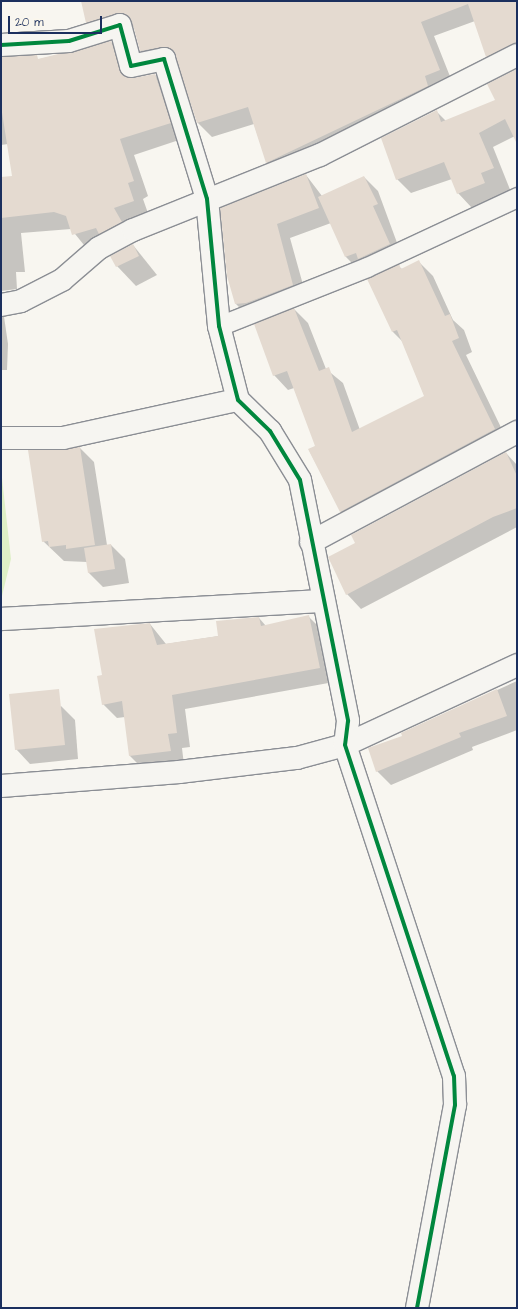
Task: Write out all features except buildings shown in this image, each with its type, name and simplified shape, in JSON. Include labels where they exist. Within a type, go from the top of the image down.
[{"type":"street","points":[[1,45],[69,41],[120,25],[131,66],[164,59],[207,200],[219,326],[238,400],[270,430],[300,480],[311,542],[348,721],[345,745],[454,1076],[455,1105],[418,1308]]},
{"type":"street","points":[[1,305],[21,300],[62,280],[99,248],[113,241],[207,200],[320,155],[517,54]]},
{"type":"street","points":[[1,438],[63,438],[238,400]]},
{"type":"street","points":[[311,542],[517,432]]},
{"type":"street","points":[[1,619],[323,601]]},
{"type":"street","points":[[1,786],[179,772],[297,758],[345,745],[517,665]]},
{"type":"lane","points":[[219,326],[366,267],[517,197]]},
{"type":"green space","points":[[1,469],[11,559],[1,600]]},
{"type":"cycle path","points":[[1,45],[69,41],[120,25],[131,66],[164,59],[207,199],[219,326],[238,400],[270,431],[300,480],[348,721],[345,745],[454,1076],[455,1105],[417,1308]]}]
